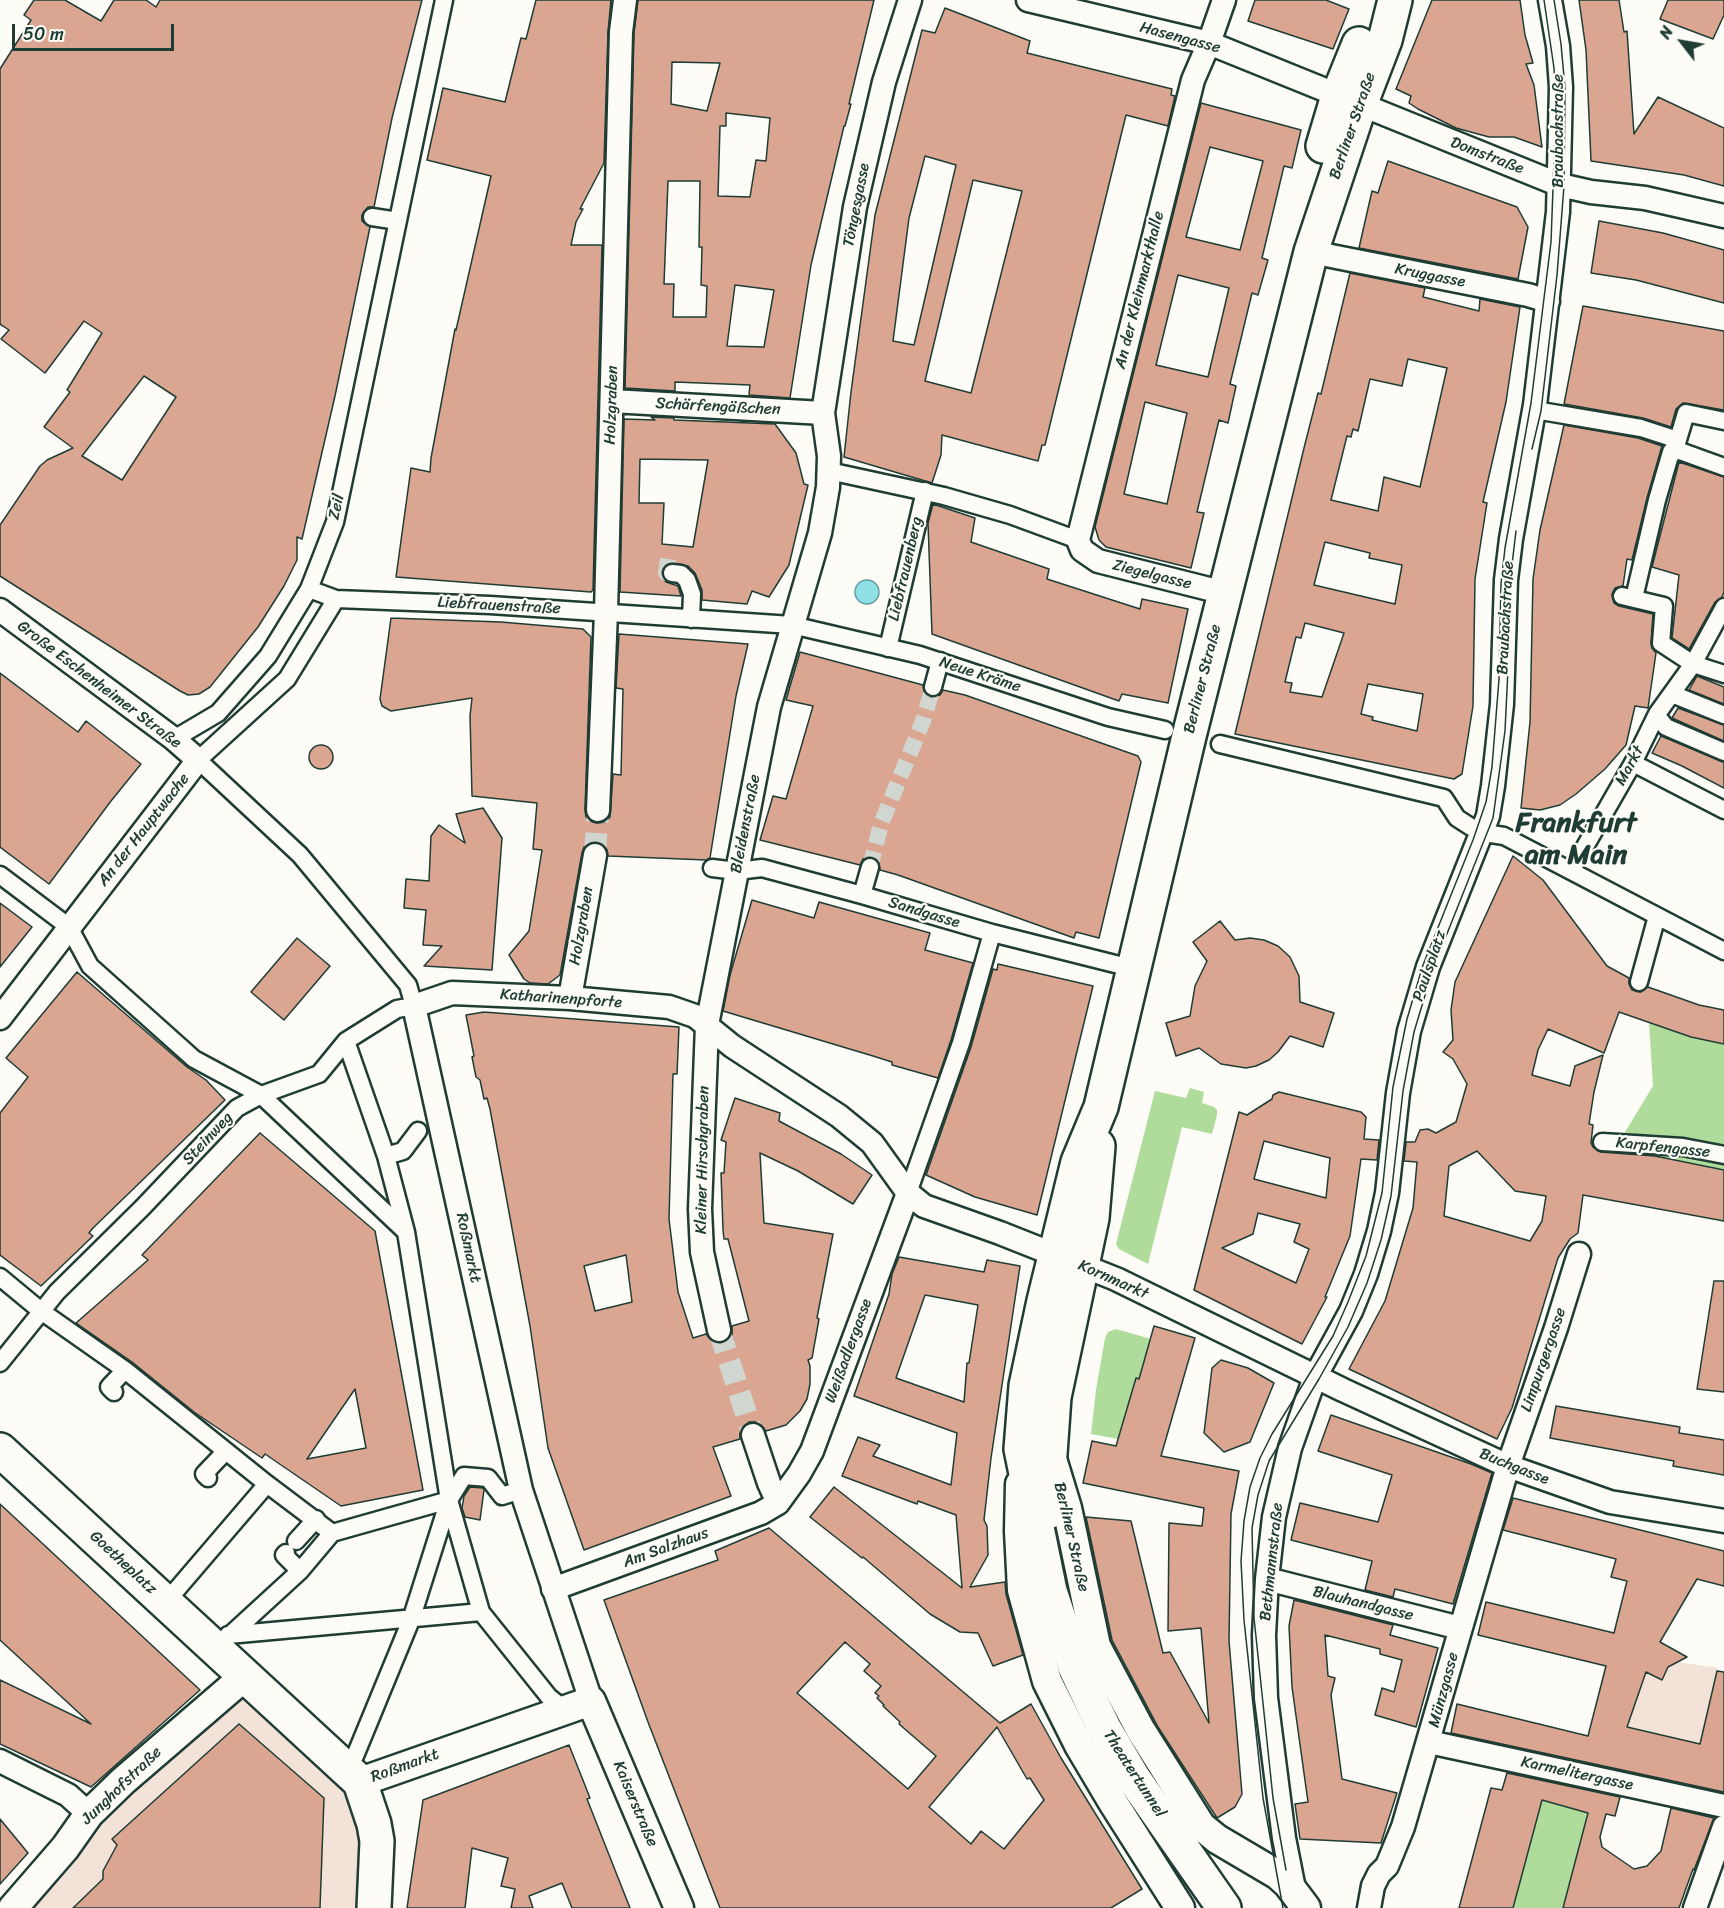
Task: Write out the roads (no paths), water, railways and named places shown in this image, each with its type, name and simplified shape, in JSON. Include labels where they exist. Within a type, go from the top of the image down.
[{"type":"main road","name":"Berliner Straße","points":[[1036,1451],[1026,1386],[1068,1261],[1077,1162],[1101,1107],[1188,736],[1370,15],[1380,0]]},
{"type":"main road","name":"Berliner Straße","points":[[1349,101],[1384,40],[1395,0]]},
{"type":"main road","name":"Goetheplatz","points":[[0,1450],[166,1602],[222,1642],[245,1676]]},
{"type":"main road","name":"Theatertunnel","points":[[1036,1451],[1038,1540],[1051,1596],[1075,1667],[1104,1728],[1134,1779],[1224,1908]]},
{"type":"main road","name":"Roßmarkt","points":[[245,1676],[357,1769]]},
{"type":"main road","points":[[357,1769],[377,1841],[375,1908]]},
{"type":"street","name":"Zeil","points":[[174,739],[218,713],[268,656],[309,589],[335,522],[444,0]]},
{"type":"street","name":"Holzgraben","points":[[598,810],[606,612],[621,32],[625,0]]},
{"type":"street","name":"Töngesgasse","points":[[823,413],[855,207],[884,82],[910,0]]},
{"type":"street","name":"Hasengasse","points":[[1028,0],[1209,43],[1349,101]]},
{"type":"street","name":"An der Kleinmarkthalle","points":[[1080,545],[1193,80],[1224,0]]},
{"type":"street","name":"Braubachstraße","points":[[1481,831],[1488,816],[1493,786],[1503,676],[1505,592],[1511,539],[1535,405],[1555,245],[1560,185],[1561,87],[1558,46],[1550,0]]},
{"type":"street","name":"Domstraße","points":[[1349,101],[1560,185],[1592,192],[1645,198],[1724,216]]},
{"type":"street","points":[[372,217],[398,221]]},
{"type":"street","name":"Kruggasse","points":[[1311,252],[1548,301]]},
{"type":"street","name":"Schärfengäßchen","points":[[612,401],[823,413]]},
{"type":"street","points":[[1535,405],[1541,411],[1641,428],[1676,445],[1680,451],[1724,467]]},
{"type":"street","points":[[792,625],[820,533],[828,488],[829,456],[823,413]]},
{"type":"street","points":[[1724,422],[1686,413],[1676,445],[1652,499],[1628,597],[1664,606],[1661,643],[1697,665],[1724,674]]},
{"type":"street","points":[[829,471],[927,492],[1010,515],[1080,545]]},
{"type":"street","name":"Liebfrauenberg","points":[[888,648],[927,492]]},
{"type":"street","name":"Ziegelgasse","points":[[1080,545],[1098,561],[1225,593]]},
{"type":"street","points":[[672,573],[681,574],[687,580],[692,594],[691,619]]},
{"type":"street","name":"Liebfrauenstraße","points":[[309,589],[336,599],[490,605],[792,625]]},
{"type":"street","points":[[198,760],[287,679],[336,599]]},
{"type":"street","name":"Markt","points":[[1571,871],[1633,763],[1657,716],[1697,665],[1724,607]]},
{"type":"street","name":"Große Eschenheimer Straße","points":[[0,610],[174,739],[198,760]]},
{"type":"street","name":"Neue Kräme","points":[[792,625],[940,661],[1108,717],[1165,730]]},
{"type":"street","name":"Bleidenstraße","points":[[706,1025],[769,706],[792,625]]},
{"type":"street","points":[[933,687],[940,661]]},
{"type":"street","points":[[1672,694],[1724,715]]},
{"type":"street","points":[[1657,716],[1666,727],[1724,752]]},
{"type":"street","points":[[1220,744],[1444,798],[1457,819],[1481,831],[1504,836],[1724,951]]},
{"type":"street","name":"An der Hauptwache","points":[[0,1018],[72,931],[198,760],[300,855],[408,985],[414,1006]]},
{"type":"street","points":[[1633,763],[1724,810]]},
{"type":"street","name":"Paulsplatz","points":[[1396,1106],[1409,1031],[1428,967],[1481,831]]},
{"type":"street","name":"Holzgraben","points":[[570,998],[595,855]]},
{"type":"street","points":[[862,895],[870,867]]},
{"type":"street","name":"Sandgasse","points":[[712,868],[737,871],[762,868],[992,933],[1135,969]]},
{"type":"street","points":[[0,875],[72,931],[90,966],[194,1059],[261,1095],[406,1232]]},
{"type":"street","points":[[1639,982],[1657,916]]},
{"type":"street","points":[[0,1032],[72,931]]},
{"type":"street","points":[[909,1193],[961,1043],[992,933]]},
{"type":"street","name":"Katharinenpforte","points":[[414,1006],[452,993],[570,998],[669,1007],[694,1016],[706,1025]]},
{"type":"street","name":"Steinweg","points":[[41,1311],[237,1108],[261,1095],[319,1074],[346,1041],[397,1009],[414,1006]]},
{"type":"street","name":"Roßmarkt","points":[[414,1006],[520,1490],[553,1589],[578,1705]]},
{"type":"street","name":"Kornmarkt","points":[[706,1025],[732,1046],[839,1116],[872,1143],[909,1193],[924,1206],[1116,1279],[1315,1377]]},
{"type":"street","name":"Kleiner Hirschgraben","points":[[706,1025],[700,1220],[702,1252],[720,1330]]},
{"type":"street","name":"Roßmarkt","points":[[346,1041],[386,1156],[406,1232],[449,1500],[481,1612],[549,1697],[578,1705]]},
{"type":"street","name":"Bethmannstraße","points":[[1300,1901],[1284,1838],[1266,1698],[1264,1635],[1274,1517],[1287,1460],[1315,1377],[1351,1311],[1370,1263],[1387,1193],[1396,1106]]},
{"type":"street","points":[[386,1156],[403,1151],[418,1131]]},
{"type":"street","name":"Karpfengasse","points":[[1602,1142],[1683,1147],[1724,1155]]},
{"type":"street","name":"Weißadlergasse","points":[[778,1503],[812,1451],[909,1193]]},
{"type":"street","name":"Limpurgergasse","points":[[1508,1467],[1579,1254]]},
{"type":"street","points":[[0,1276],[41,1311],[125,1370],[332,1533]]},
{"type":"street","points":[[0,1363],[41,1311]]},
{"type":"street","points":[[114,1392],[109,1387],[125,1370]]},
{"type":"street","name":"Buchgasse","points":[[1315,1377],[1508,1467],[1610,1502],[1724,1521]]},
{"type":"street","points":[[753,1435],[778,1503]]},
{"type":"street","points":[[208,1478],[204,1474],[226,1450]]},
{"type":"street","name":"Berliner Straße","points":[[1036,1451],[1067,1508],[1096,1646],[1140,1729],[1201,1826],[1217,1839],[1278,1875],[1300,1901]]},
{"type":"street","name":"Berliner Straße","points":[[1036,1451],[1018,1531],[1022,1590],[1047,1681],[1085,1755],[1173,1906]]},
{"type":"street","name":"Münzgasse","points":[[1369,1908],[1373,1887],[1379,1874],[1387,1866],[1404,1827],[1508,1467]]},
{"type":"street","name":"Roßmarkt","points":[[357,1769],[411,1620],[449,1500],[464,1476],[488,1478],[502,1496],[520,1490]]},
{"type":"street","points":[[166,1602],[267,1484]]},
{"type":"street","points":[[222,1642],[300,1571],[332,1533],[449,1500]]},
{"type":"street","name":"Am Salzhaus","points":[[553,1589],[761,1513],[778,1503]]},
{"type":"street","points":[[300,1571],[284,1555],[316,1519]]},
{"type":"street","name":"Blauhandgasse","points":[[1267,1579],[1460,1628]]},
{"type":"street","points":[[222,1642],[481,1612]]},
{"type":"street","name":"Junghofstraße","points":[[13,1908],[65,1848],[89,1814],[123,1781],[245,1676]]},
{"type":"street","name":"Roßmarkt","points":[[357,1769],[578,1705]]},
{"type":"street","name":"Kaiserstraße","points":[[578,1705],[679,1908]]},
{"type":"street","name":"Karmelitergasse","points":[[1429,1742],[1724,1806]]},
{"type":"street","points":[[0,1761],[68,1795],[89,1814]]},
{"type":"street","points":[[1695,1908],[1724,1827]]},
{"type":"water","points":[[867,580],[875,584],[879,592],[875,600],[867,604],[859,600],[855,592],[859,584]]},
{"type":"tunnel","points":[[668,559],[666,573],[672,573]]},
{"type":"tunnel","points":[[870,867],[881,824],[923,721],[933,687]]},
{"type":"tunnel","points":[[595,855],[598,810]]},
{"type":"tunnel","points":[[719,1330],[753,1435]]},
{"type":"tram line","points":[[1283,1908],[1263,1798],[1244,1620],[1241,1561],[1244,1521],[1250,1487],[1260,1458],[1272,1434],[1333,1336],[1366,1256],[1382,1193],[1393,1087],[1407,1019],[1423,965],[1486,802],[1492,767],[1499,679],[1501,584],[1505,548],[1531,403],[1551,242],[1556,108],[1554,68],[1544,0]]},
{"type":"tram line","points":[[1532,449],[1541,411],[1557,275],[1564,186],[1565,88],[1554,0]]},
{"type":"tram line","points":[[1511,573],[1516,531]]},
{"type":"tram line","points":[[1286,1870],[1273,1798],[1254,1618],[1252,1528],[1258,1495],[1269,1461],[1348,1327],[1367,1283],[1381,1240],[1391,1196],[1403,1091],[1414,1032],[1433,969],[1493,818],[1505,731],[1508,669]]},
{"type":"district","name":"Frankfurt am Main","points":[[1576,840]]}]
